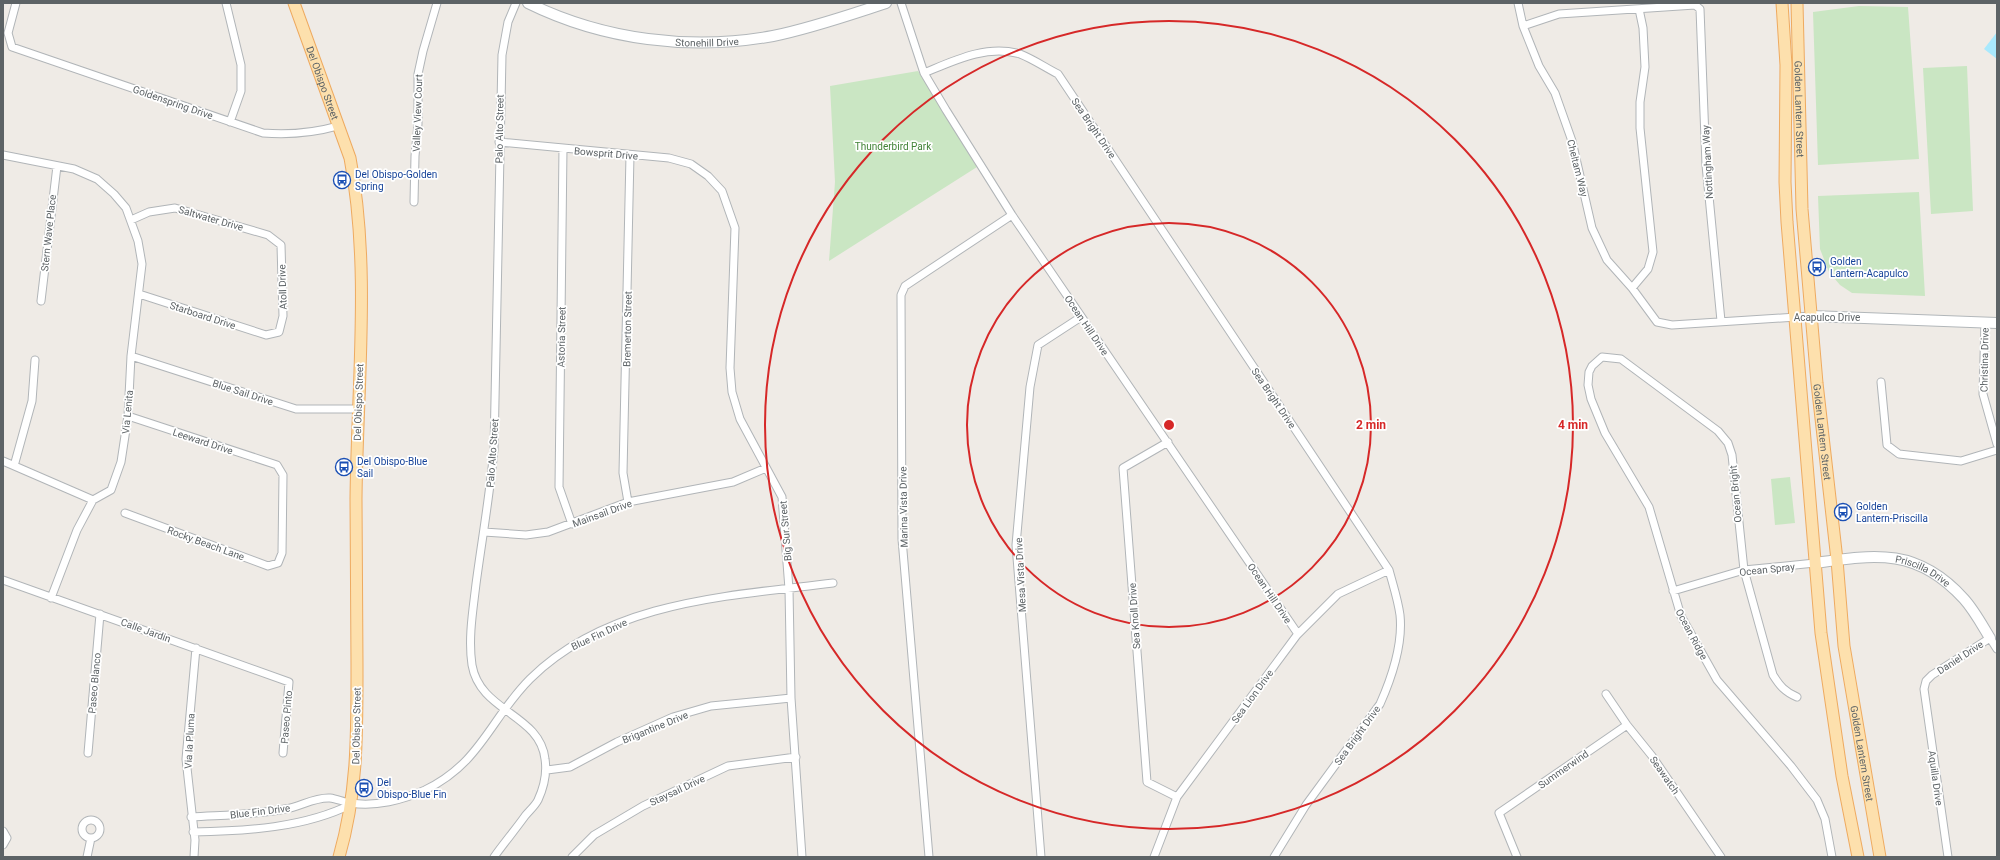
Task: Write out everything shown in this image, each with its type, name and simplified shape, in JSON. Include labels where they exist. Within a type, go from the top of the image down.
[{"type":"main road","name":"Del Obispo Street","points":[[294,3],[350,158],[358,212],[361,317],[356,500],[357,737],[352,804],[339,857]]},
{"type":"main road","name":"Golden Lantern Street","points":[[1782,3],[1786,65],[1786,202],[1821,633],[1842,776],[1858,857]]},
{"type":"main road","name":"Golden Lantern Street","points":[[1797,3],[1801,189],[1811,316],[1837,560],[1845,653],[1880,857]]},
{"type":"street","name":"Goldenspring Drive","points":[[16,3],[8,33],[12,47],[263,133],[285,135],[324,130],[338,126]]},
{"type":"street","points":[[226,3],[241,65],[240,91],[230,122]]},
{"type":"street","name":"Valley View Court","points":[[414,202],[415,156],[418,124],[418,74],[422,51],[437,3]]},
{"type":"street","name":"Palo Alto Street","points":[[494,857],[538,800],[547,770],[545,752],[534,731],[489,698],[480,685],[473,667],[471,650],[472,619],[494,449],[499,142],[502,55],[508,22],[516,3]]},
{"type":"street","name":"Stonehill Drive","points":[[528,3],[551,14],[604,31],[664,41],[705,42],[740,41],[773,36],[812,27],[886,3]]},
{"type":"street","name":"Ocean Hill Drive","points":[[901,3],[924,73],[1012,215],[1298,634]]},
{"type":"street","name":"Cheltam Way","points":[[1518,3],[1522,26],[1539,66],[1554,93],[1572,141],[1592,228],[1607,260],[1632,288],[1658,322]]},
{"type":"street","name":"Nottingham Way","points":[[1639,9],[1695,5],[1700,9],[1702,14],[1706,165],[1721,321]]},
{"type":"street","points":[[1522,26],[1559,14],[1639,9],[1643,28],[1645,67],[1640,102],[1640,128],[1653,252],[1648,269],[1632,288]]},
{"type":"street","name":"Sea Bright Drive","points":[[924,73],[965,56],[995,52],[1019,54],[1058,74],[1389,570],[1400,616],[1399,636],[1388,686],[1380,704],[1306,805],[1274,857]]},
{"type":"street","name":"Bowsprit Drive","points":[[499,142],[670,158],[691,164],[708,176]]},
{"type":"street","name":"Astoria Street","points":[[563,148],[559,487],[572,524]]},
{"type":"street","points":[[3,155],[56,166]]},
{"type":"street","name":"Bremerton Street","points":[[628,502],[623,473],[630,155]]},
{"type":"street","name":"Via Lenita","points":[[56,166],[74,169],[97,178],[126,208],[131,220],[142,264],[140,294],[131,356],[128,416],[121,462],[111,490],[93,500]]},
{"type":"street","name":"Stern Wave Place","points":[[41,301],[56,166]]},
{"type":"street","name":"Big Sur Street","points":[[708,176],[722,191],[735,228],[730,368],[732,392],[740,419],[782,497],[789,588],[791,698],[802,857]]},
{"type":"street","name":"Saltwater Drive","points":[[131,220],[149,212],[175,208],[268,235]]},
{"type":"street","name":"Marina Vista Drive","points":[[929,857],[902,539],[901,295],[905,286],[1012,215]]},
{"type":"street","name":"Atoll Drive","points":[[266,335],[279,332],[283,316],[281,245],[268,235]]},
{"type":"street","name":"Starboard Drive","points":[[140,294],[266,335]]},
{"type":"street","name":"Acapulco Drive","points":[[1658,322],[1672,325],[1811,316],[1997,323]]},
{"type":"street","name":"Mesa Vista Drive","points":[[1040,857],[1016,545],[1030,387],[1038,345],[1082,317]]},
{"type":"street","name":"Christina Drive","points":[[1985,322],[1983,394],[1997,444]]},
{"type":"street","name":"Blue Sail Drive","points":[[131,356],[296,409],[358,409]]},
{"type":"street","name":"Ocean Bright","points":[[1592,366],[1602,357],[1621,359],[1718,431],[1728,443],[1732,455],[1744,570],[1773,675],[1780,687],[1789,694],[1798,697]]},
{"type":"street","points":[[14,466],[32,401],[35,360]]},
{"type":"street","name":"Ocean Ridge","points":[[1592,366],[1588,378],[1594,406],[1605,434],[1649,507],[1677,607],[1687,630],[1717,680],[1791,766],[1817,800],[1825,819],[1832,857]]},
{"type":"street","points":[[1881,382],[1886,445],[1899,454],[1962,461],[1997,450]]},
{"type":"street","name":"Leeward Drive","points":[[128,416],[277,465],[283,474],[282,553]]},
{"type":"street","name":"Sea Knoll Drive","points":[[1168,442],[1123,468],[1147,782],[1177,797]]},
{"type":"street","points":[[3,460],[93,500],[77,530],[51,598]]},
{"type":"street","name":"Mainsail Drive","points":[[484,532],[526,535],[548,532],[628,502],[733,482],[766,468]]},
{"type":"street","name":"Rocky Beach Lane","points":[[124,513],[268,566],[278,563],[282,553]]},
{"type":"street","name":"Priscilla Drive","points":[[1815,563],[1864,556],[1894,557],[1922,566],[1947,583],[1965,600],[1997,649]]},
{"type":"street","name":"Ocean Spray","points":[[1673,591],[1744,570],[1815,563]]},
{"type":"street","name":"Sea Lion Drive","points":[[1154,857],[1177,797],[1298,634],[1338,594],[1389,570]]},
{"type":"street","name":"Calle Jardin","points":[[3,580],[289,682]]},
{"type":"street","name":"Blue Fin Drive","points":[[191,817],[286,809],[314,800],[330,798],[352,804],[381,803],[400,799],[423,791],[440,782],[458,769],[476,751],[504,710],[528,682],[549,661],[572,646],[610,628],[647,614],[691,602],[833,583]]},
{"type":"street","name":"Paseo Blanco","points":[[88,753],[100,614]]},
{"type":"street","name":"Daniel Drive","points":[[1924,699],[1924,688],[1926,681],[1932,675],[1990,638]]},
{"type":"street","name":"Via la Pluma","points":[[194,857],[186,759],[196,648]]},
{"type":"street","name":"Paseo Pinto","points":[[283,753],[289,682]]},
{"type":"street","name":"Seawatch","points":[[1606,694],[1627,725],[1652,756],[1721,857]]},
{"type":"street","name":"Brigantine Drive","points":[[547,770],[570,767],[617,742],[674,717],[711,706],[791,698]]},
{"type":"street","name":"Aquilla Drive","points":[[1924,699],[1948,857]]},
{"type":"street","name":"Summerwind","points":[[1517,857],[1499,813],[1627,725]]},
{"type":"street","name":"Staysail Drive","points":[[572,857],[594,836],[643,806],[728,766],[796,757]]},
{"type":"street","name":"Blue Fin Drive","points":[[193,832],[291,824],[332,814],[352,804]]},
{"type":"street","points":[[3,831],[7,838],[3,845]]},
{"type":"street","points":[[86,857],[91,838]]},
{"type":"green space","points":[[1859,6],[1908,7],[1919,159],[1818,165],[1813,12]]},
{"type":"green space","points":[[1967,66],[1973,211],[1931,214],[1923,68]]},
{"type":"green space","name":"Thunderbird Park","points":[[918,71],[977,167],[829,261],[835,182],[830,86]]},
{"type":"green space","points":[[1919,192],[1925,296],[1852,293],[1840,285],[1829,272],[1820,249],[1818,196]]},
{"type":"green space","points":[[1790,477],[1795,523],[1775,525],[1771,479]]},
{"type":"water","points":[[1997,32],[1997,59],[1984,49]]},
{"type":"place","name":"Del Obispo-Golden Spring","points":[[342,180]]},
{"type":"place","name":"Golden Lantern-Acapulco","points":[[1817,267]]},
{"type":"place","name":"Del Obispo-Blue Sail","points":[[344,467]]},
{"type":"place","name":"Golden Lantern-Priscilla","points":[[1843,512]]},
{"type":"place","name":"Del Obispo-Blue Fin","points":[[364,788]]}]
